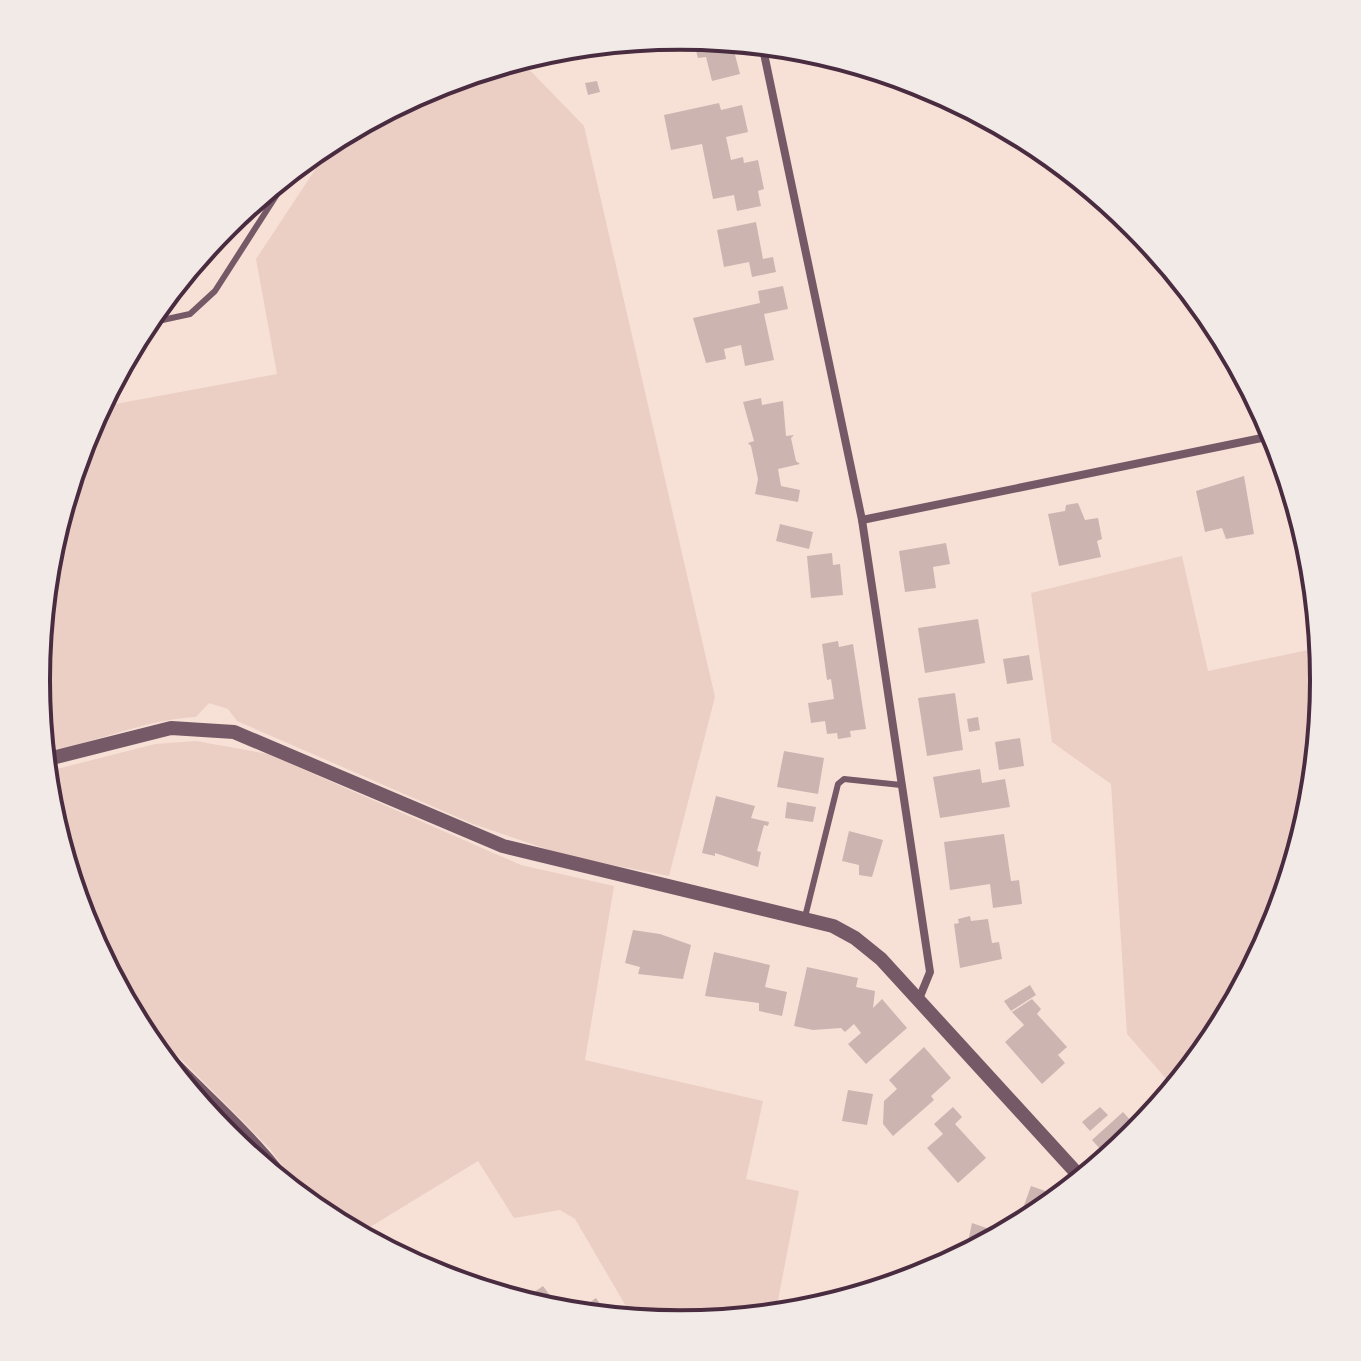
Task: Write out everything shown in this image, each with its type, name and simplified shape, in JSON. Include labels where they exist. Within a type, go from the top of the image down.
[{"type":"street","points":[[764,55],[862,520],[930,972],[919,999]]},
{"type":"street","points":[[862,520],[1262,438]]},
{"type":"street","points":[[54,757],[171,728],[234,732],[503,846],[553,861],[805,917],[855,938],[919,999],[1075,1172]]},
{"type":"street","points":[[200,1088],[266,1156]]},
{"type":"lane","points":[[163,320],[190,314],[215,291],[275,198]]},
{"type":"lane","points":[[805,917],[838,784],[844,779],[901,785]]},
{"type":"shaded area","points":[[528,68],[584,126],[715,697],[669,876],[567,856],[473,824],[237,721],[228,709],[209,703],[196,717],[156,723],[54,749],[50,680],[55,598],[71,517],[98,439],[114,404],[277,374],[256,259],[319,164],[365,134],[439,98]]},
{"type":"shaded area","points":[[1182,556],[1208,671],[1310,649],[1310,722],[1306,763],[1290,844],[1278,883],[1227,996],[1168,1081],[1127,1034],[1111,784],[1052,742],[1031,593]]},
{"type":"shaded area","points":[[196,741],[268,754],[521,865],[614,886],[585,1060],[763,1101],[746,1179],[799,1191],[777,1304],[722,1310],[626,1309],[575,1219],[560,1210],[514,1218],[478,1161],[368,1228],[290,1175],[270,1149],[156,1031],[115,959],[83,883],[71,844],[56,769],[155,744]]},
{"type":"building","points":[[696,50],[734,52],[740,74],[712,81],[706,57],[698,58]]},
{"type":"building","points":[[597,81],[600,92],[588,95],[585,83]]},
{"type":"building","points":[[719,103],[721,110],[742,105],[748,132],[726,137],[731,160],[743,157],[744,163],[758,160],[764,189],[758,191],[761,206],[737,211],[734,195],[713,199],[702,144],[671,150],[664,115]]},
{"type":"building","points":[[756,222],[763,259],[773,257],[776,272],[752,277],[749,262],[724,267],[717,230]]},
{"type":"building","points":[[783,286],[788,309],[764,314],[774,360],[745,366],[741,345],[724,349],[726,359],[706,363],[693,318],[760,303],[758,291]]},
{"type":"building","points":[[761,398],[762,405],[783,401],[786,436],[794,435],[791,438],[796,461],[800,464],[778,469],[781,486],[800,490],[798,502],[755,494],[758,479],[748,443],[754,441],[743,402]]},
{"type":"building","points":[[1244,476],[1254,534],[1226,539],[1222,528],[1205,532],[1196,491]]},
{"type":"building","points":[[1078,503],[1085,520],[1098,518],[1102,539],[1097,541],[1101,557],[1059,566],[1048,514],[1065,511],[1066,505]]},
{"type":"building","points":[[780,524],[813,532],[809,549],[776,541]]},
{"type":"building","points":[[946,543],[950,564],[933,567],[936,588],[905,592],[899,551]]},
{"type":"building","points":[[832,553],[833,565],[840,564],[843,595],[811,598],[807,556]]},
{"type":"building","points":[[978,619],[985,663],[925,673],[918,628]]},
{"type":"building","points":[[838,641],[839,647],[853,644],[866,729],[850,731],[851,737],[838,739],[837,733],[827,734],[825,721],[811,723],[808,703],[834,699],[831,679],[827,680],[822,644]]},
{"type":"building","points":[[1029,655],[1033,680],[1007,684],[1003,659]]},
{"type":"building","points":[[955,693],[963,750],[927,756],[918,698]]},
{"type":"building","points":[[978,717],[980,730],[969,732],[967,719]]},
{"type":"building","points":[[1020,738],[1024,766],[999,770],[995,742]]},
{"type":"building","points":[[784,751],[824,758],[818,794],[777,787]]},
{"type":"building","points":[[980,769],[982,783],[1005,779],[1010,807],[940,818],[933,777]]},
{"type":"building","points":[[716,796],[755,806],[751,818],[769,822],[768,826],[764,825],[757,851],[761,852],[758,867],[715,853],[715,856],[702,853]]},
{"type":"building","points":[[787,802],[816,807],[813,822],[785,818]]},
{"type":"building","points":[[849,831],[883,840],[872,877],[859,875],[859,865],[842,861]]},
{"type":"building","points":[[1004,834],[1011,881],[1019,880],[1022,904],[993,908],[990,884],[950,890],[944,842]]},
{"type":"building","points":[[970,916],[971,921],[988,919],[992,943],[999,942],[1002,959],[960,968],[954,924],[959,923],[958,919]]},
{"type":"building","points":[[633,930],[660,934],[691,945],[683,979],[638,974],[640,967],[625,963]]},
{"type":"building","points":[[714,952],[770,965],[765,987],[787,992],[782,1016],[759,1011],[759,1003],[705,996]]},
{"type":"building","points":[[807,967],[858,978],[856,987],[875,991],[873,1008],[882,999],[907,1028],[866,1064],[848,1044],[861,1033],[854,1024],[845,1032],[841,1028],[813,1030],[794,1026]]},
{"type":"building","points":[[1030,985],[1036,995],[1011,1011],[1004,1001]]},
{"type":"building","points":[[1032,999],[1041,1009],[1037,1014],[1067,1047],[1058,1055],[1065,1063],[1042,1084],[1005,1042],[1024,1025],[1012,1012]]},
{"type":"building","points":[[924,1047],[951,1078],[931,1096],[934,1100],[893,1136],[883,1124],[884,1101],[897,1089],[889,1080]]},
{"type":"building","points":[[848,1090],[873,1094],[867,1125],[842,1121]]},
{"type":"building","points":[[953,1107],[962,1117],[955,1124],[986,1158],[958,1183],[927,1148],[943,1134],[934,1124]]},
{"type":"building","points":[[1100,1107],[1108,1115],[1090,1131],[1082,1122]]},
{"type":"building","points":[[1123,1112],[1131,1121],[1101,1150],[1092,1140]]},
{"type":"building","points":[[1031,1186],[1049,1192],[1031,1205],[1022,1211]]},
{"type":"building","points":[[972,1223],[991,1230],[968,1241]]},
{"type":"building","points":[[543,1286],[552,1298],[532,1293]]},
{"type":"building","points":[[596,1298],[602,1306],[598,1306],[587,1304]]}]
